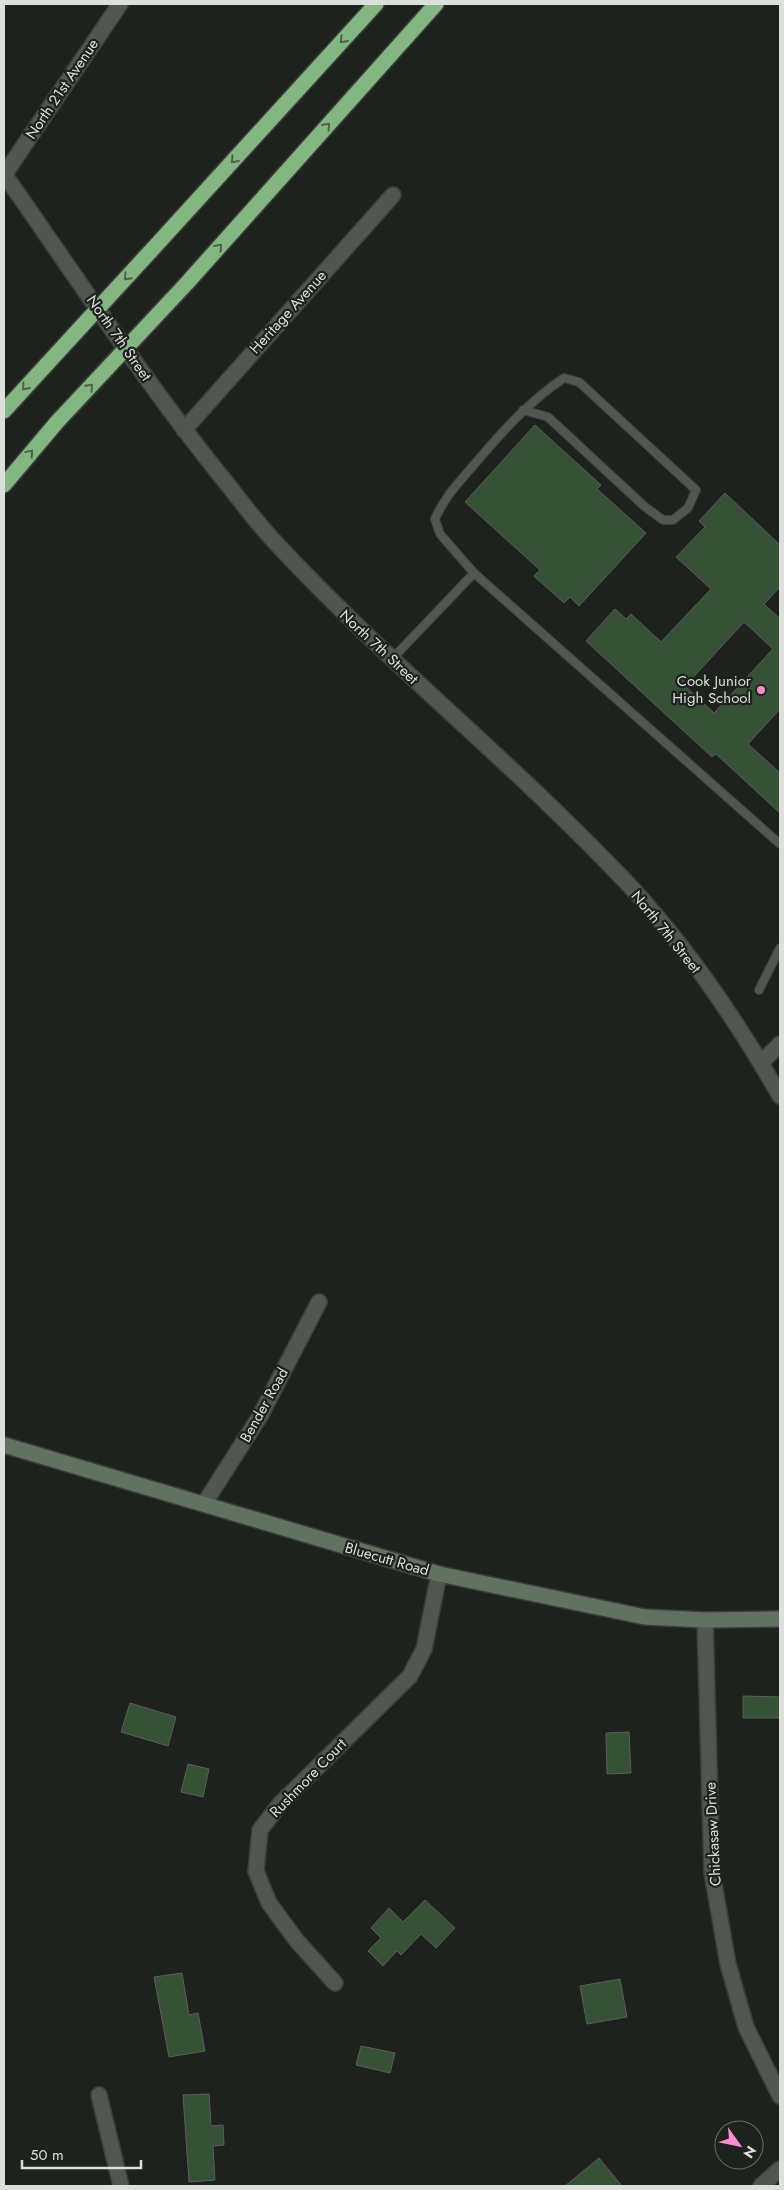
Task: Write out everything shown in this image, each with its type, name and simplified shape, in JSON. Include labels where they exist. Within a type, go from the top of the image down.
[{"type":"highway","points":[[4,411],[376,4]]},
{"type":"highway","points":[[4,485],[57,422],[187,283],[436,4]]},
{"type":"street","name":"North 21st Avenue","points":[[4,174],[120,4]]},
{"type":"street","name":"North 7th Street","points":[[4,174],[184,430],[272,539],[338,608],[547,804],[628,884],[685,951],[761,1063],[780,1096]]},
{"type":"street","name":"Heritage Avenue","points":[[184,430],[393,195]]},
{"type":"street","points":[[761,1063],[780,1044]]},
{"type":"street","name":"Bender Road","points":[[204,1504],[260,1416],[319,1302]]},
{"type":"street","name":"Bluecutt Road","points":[[4,1445],[439,1574],[645,1617],[705,1620],[780,1619]]},
{"type":"street","name":"Rushmore Court","points":[[335,1983],[297,1941],[269,1903],[256,1871],[260,1830],[280,1804],[410,1676],[424,1649],[439,1574]]},
{"type":"street","name":"Chickasaw Drive","points":[[705,1620],[712,1873],[728,1964],[746,2027],[780,2096]]},
{"type":"street","points":[[99,2095],[121,2186]]},
{"type":"street","points":[[761,2186],[780,2169]]},
{"type":"lane","points":[[524,410],[548,417],[644,506],[663,520],[673,520],[688,508],[696,490],[579,382],[564,378],[538,396],[524,410],[501,433],[443,501],[435,519],[440,534],[474,573],[780,844]]},
{"type":"lane","points":[[392,659],[474,573]]},
{"type":"lane","points":[[759,990],[780,948]]},
{"type":"building","points":[[535,425],[601,485],[597,489],[646,533],[579,606],[570,597],[564,603],[534,576],[540,570],[465,502]]},
{"type":"building","points":[[725,493],[780,545],[780,587],[764,604],[780,619],[780,709],[748,744],[780,773],[780,813],[716,754],[712,757],[586,641],[615,609],[626,619],[631,614],[661,642],[711,589],[676,557],[705,527],[699,521]],"holes":[[[744,622],[773,649],[714,713],[685,686]]]},
{"type":"building","points":[[743,1696],[780,1697],[780,1718],[743,1718]]},
{"type":"building","points":[[130,1703],[176,1717],[168,1746],[121,1732]]},
{"type":"building","points":[[629,1732],[631,1773],[607,1774],[606,1733]]},
{"type":"building","points":[[188,1764],[209,1769],[203,1797],[181,1792]]},
{"type":"building","points":[[425,1900],[455,1928],[436,1948],[421,1934],[401,1955],[397,1951],[383,1966],[368,1951],[381,1938],[371,1928],[389,1908],[403,1922]]},
{"type":"building","points":[[182,1973],[189,2015],[198,2013],[205,2051],[169,2057],[154,1977]]},
{"type":"building","points":[[620,1979],[627,2017],[587,2024],[580,1986]]},
{"type":"building","points":[[361,2046],[395,2053],[390,2073],[356,2065]]},
{"type":"building","points":[[209,2094],[211,2126],[223,2125],[224,2145],[213,2146],[215,2180],[189,2182],[183,2095]]},
{"type":"building","points":[[599,2158],[622,2186],[565,2186]]},
{"type":"place","name":"Cook Junior High School","points":[[761,690]]}]
